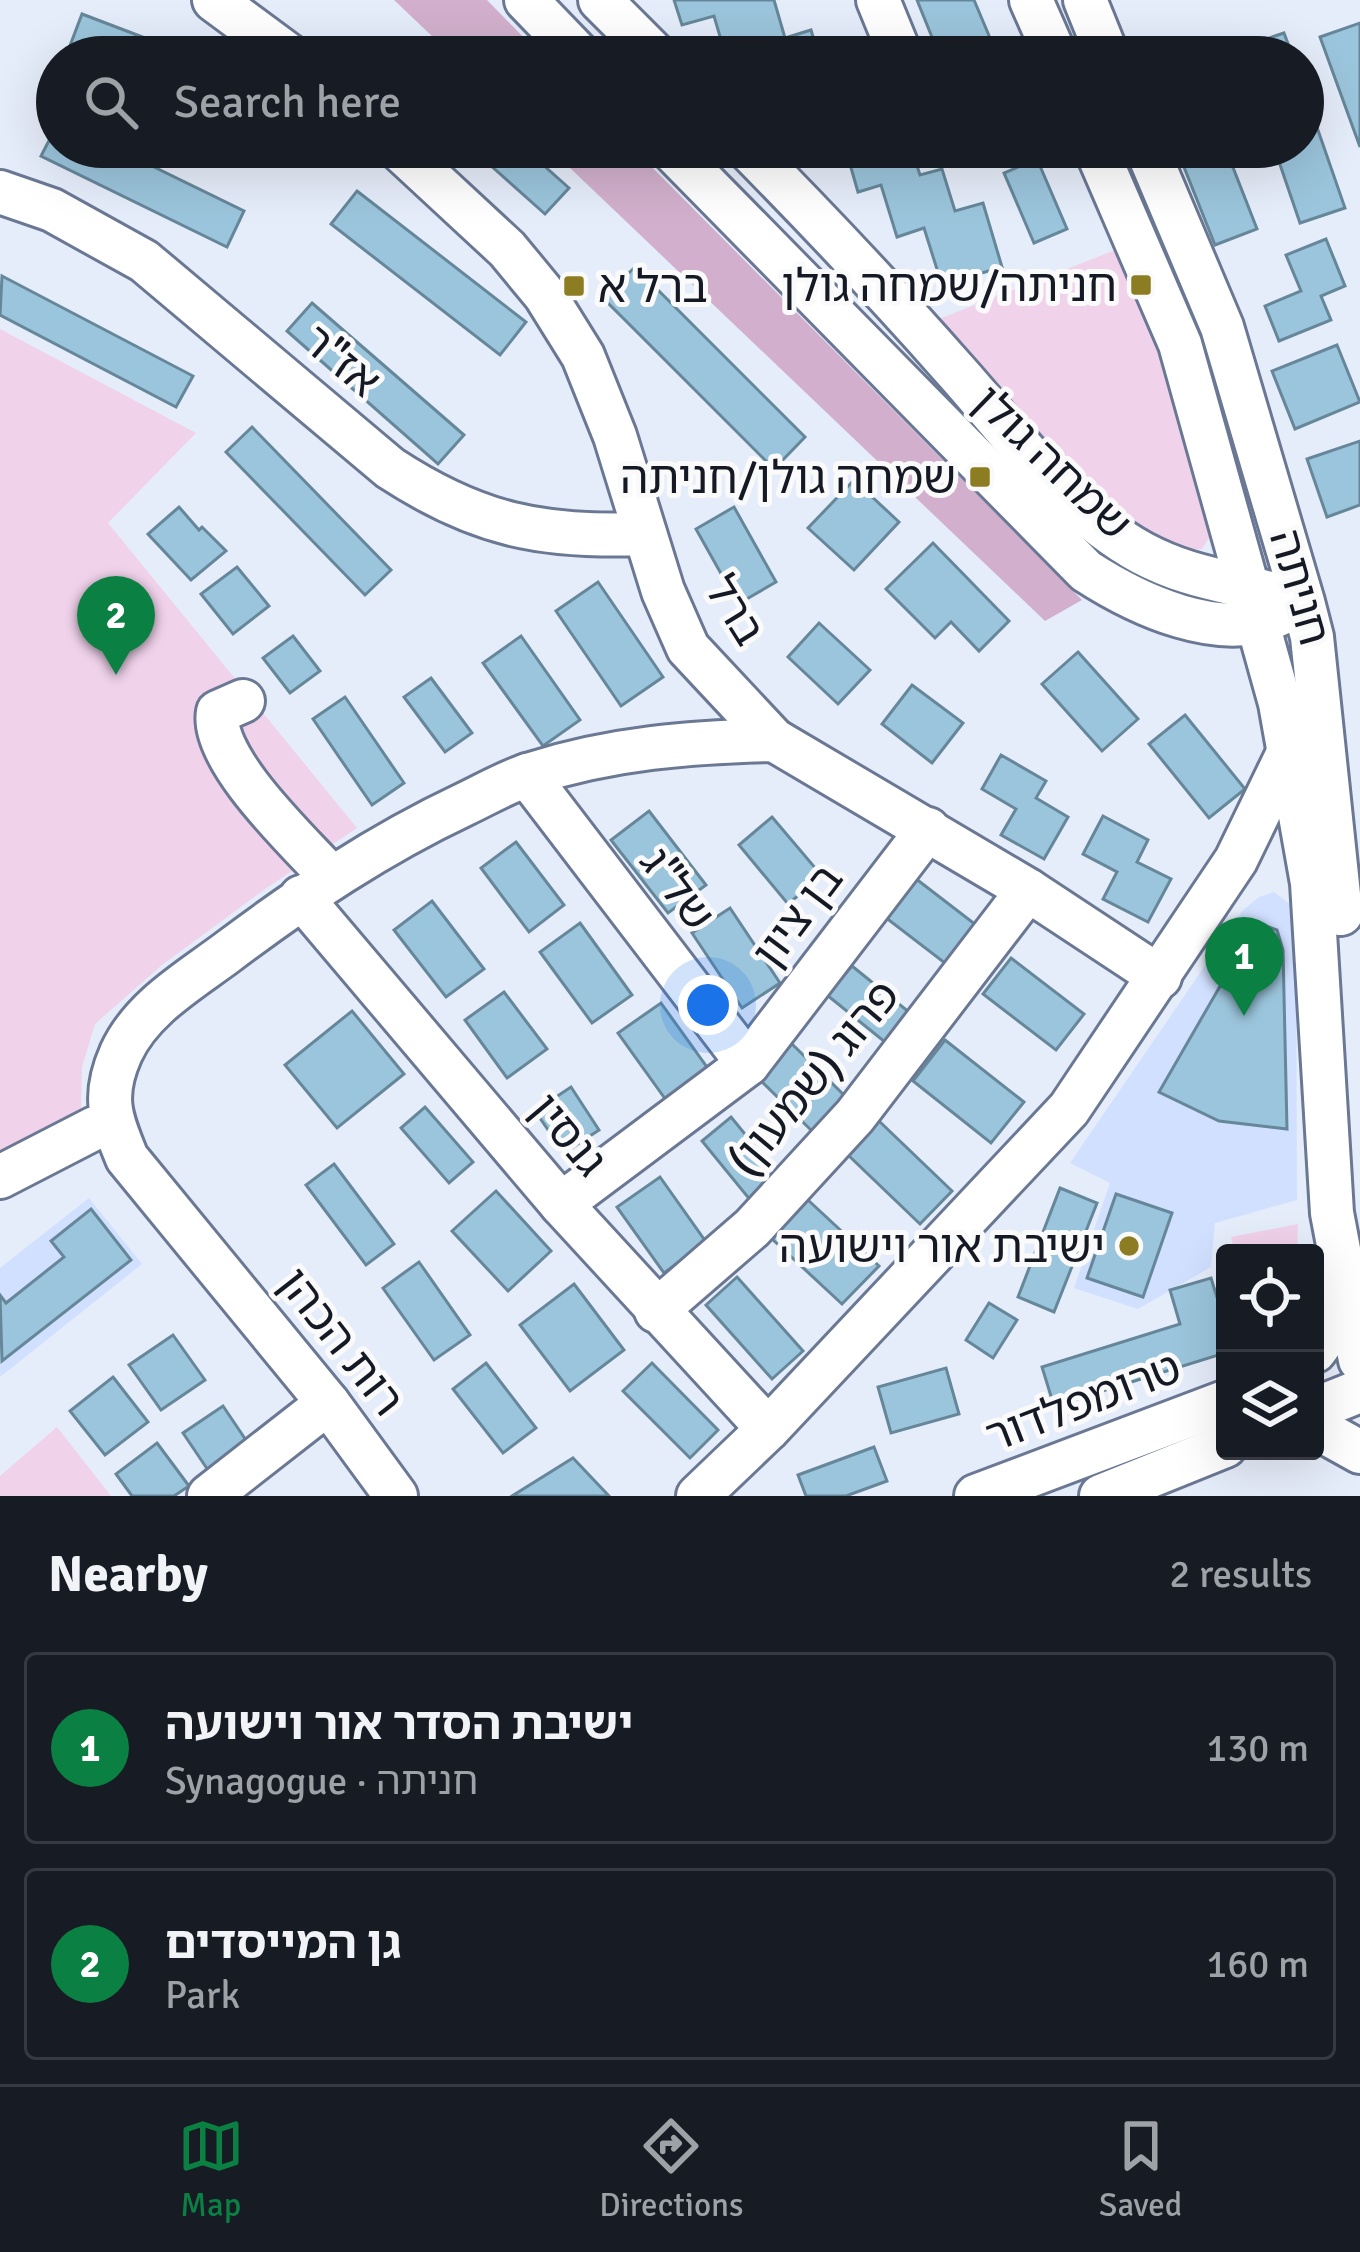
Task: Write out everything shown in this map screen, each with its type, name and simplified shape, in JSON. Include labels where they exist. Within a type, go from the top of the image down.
[{"type":"street","points":[[214,0],[262,36]]},
{"type":"street","points":[[526,0],[561,36]]},
{"type":"street","points":[[600,0],[636,36]]},
{"type":"street","points":[[878,0],[893,36]]},
{"type":"street","points":[[1031,0],[1047,36]]},
{"type":"street","points":[[1085,0],[1100,36]]},
{"type":"street","name":"ברל","points":[[420,168],[507,249],[545,295],[584,356],[615,436],[663,591],[688,648],[774,740],[1028,890],[1160,977]]},
{"type":"street","name":"שמחה גולן","points":[[690,168],[1086,571],[1142,605],[1184,616],[1303,602]]},
{"type":"street","name":"שמחה גולן","points":[[767,168],[859,261],[1049,476],[1097,523],[1140,552],[1229,586],[1254,606]]},
{"type":"street","name":"חניתה","points":[[1104,168],[1180,344],[1280,703],[1312,883],[1332,1214],[1360,1363]]},
{"type":"street","name":"חניתה","points":[[1155,168],[1222,327],[1312,638],[1340,890],[1351,1192],[1360,1241]]},
{"type":"street","name":"אז\"ר","points":[[0,192],[52,210],[144,261],[390,468],[428,493],[487,520],[600,536],[645,534]]},
{"type":"street","points":[[1172,566],[1190,567],[1212,559],[1230,524]]},
{"type":"street","points":[[1184,616],[1235,651],[1280,703]]},
{"type":"street","name":"גנסין","points":[[243,701],[218,712],[215,727],[238,771],[315,886],[561,1204],[768,1430]]},
{"type":"street","name":"רות הכהן","points":[[396,1495],[328,1403],[127,1158],[110,1115],[112,1080],[137,1024],[315,886],[424,823],[527,775],[606,753],[694,742],[774,740]]},
{"type":"street","points":[[698,1496],[768,1430],[1070,1109],[1236,860],[1287,755]]},
{"type":"street","name":"של\"ג","points":[[527,775],[748,1064]]},
{"type":"street","name":"בן ציון","points":[[561,1204],[748,1064],[928,829]]},
{"type":"street","points":[[1236,860],[1258,853],[1280,855],[1312,883]]},
{"type":"street","name":"פרוג (שמעון)","points":[[656,1311],[752,1228],[855,1116],[1028,890]]},
{"type":"street","points":[[0,1178],[95,1128]]},
{"type":"street","points":[[1324,1339],[1344,1290]]},
{"type":"street","points":[[1324,1367],[1360,1363]]},
{"type":"street","points":[[1324,1400],[1360,1363]]},
{"type":"street","points":[[209,1496],[328,1403]]},
{"type":"street","name":"טרומפלדור","points":[[976,1496],[1216,1405]]},
{"type":"street","points":[[1324,1432],[1360,1451]]},
{"type":"street","name":"טרומפלדור","points":[[1101,1496],[1216,1450]]},
{"type":"shaded area","points":[[394,0],[487,0],[522,36],[432,36]]},
{"type":"shaded area","points":[[570,168],[653,168],[1082,600],[1045,621]]},
{"type":"shaded area","points":[[1123,247],[1210,509],[1214,530],[1202,549],[1177,550],[1129,532],[939,319]]},
{"type":"shaded area","points":[[0,329],[196,433],[108,523],[357,828],[162,965],[95,1024],[82,1067],[81,1113],[0,1154]]},
{"type":"shaded area","name":"ישיבת אור וישועה","points":[[1274,892],[1291,905],[1296,922],[1297,1200],[1215,1223],[1211,1267],[1138,1309],[1074,1288],[1110,1183],[1070,1163],[1243,910]]},
{"type":"shaded area","points":[[89,1198],[142,1264],[0,1377],[0,1268]]},
{"type":"shaded area","points":[[1298,1224],[1297,1244],[1233,1244],[1231,1237]]},
{"type":"shaded area","points":[[57,1427],[111,1496],[0,1496],[0,1476]]},
{"type":"building","points":[[674,0],[774,0],[784,36],[720,36],[714,16],[682,25]]},
{"type":"building","points":[[917,0],[974,0],[989,36],[932,36]]},
{"type":"building","points":[[82,14],[140,36],[74,36]]},
{"type":"building","points":[[1360,23],[1360,147],[1324,48],[1323,36]]},
{"type":"building","points":[[1324,148],[1345,208],[1300,223],[1281,168],[1324,168]]},
{"type":"building","points":[[66,168],[156,168],[244,211],[227,247]]},
{"type":"building","points":[[494,168],[547,168],[569,188],[545,214]]},
{"type":"building","points":[[851,168],[918,168],[920,175],[942,169],[955,211],[983,203],[1002,267],[942,285],[924,228],[897,237],[881,185],[858,192]]},
{"type":"building","points":[[1041,168],[1067,229],[1034,243],[1004,173]]},
{"type":"building","points":[[1184,168],[1233,168],[1257,229],[1215,245]]},
{"type":"building","points":[[357,191],[526,322],[500,355],[331,224]]},
{"type":"building","points":[[1326,239],[1345,286],[1321,296],[1331,320],[1279,341],[1265,306],[1301,291],[1286,255]]},
{"type":"building","points":[[635,267],[805,437],[774,469],[603,298]]},
{"type":"building","points":[[2,276],[193,376],[176,407],[0,315]]},
{"type":"building","points":[[312,303],[464,435],[438,464],[287,331]]},
{"type":"building","points":[[1337,345],[1360,402],[1295,429],[1272,371]]},
{"type":"building","points":[[252,427],[391,570],[365,595],[226,452]]},
{"type":"building","points":[[1360,441],[1360,505],[1327,517],[1307,459]]},
{"type":"building","points":[[854,480],[899,522],[854,570],[808,528]]},
{"type":"building","points":[[179,507],[226,551],[191,580],[148,534]]},
{"type":"building","points":[[734,507],[776,582],[738,604],[696,529]]},
{"type":"building","points":[[933,543],[1009,621],[979,651],[951,622],[935,638],[886,589]]},
{"type":"building","points":[[237,567],[269,606],[233,634],[201,594]]},
{"type":"building","points":[[598,582],[663,677],[621,706],[556,611]]},
{"type":"building","points":[[819,623],[870,670],[838,704],[788,657]]},
{"type":"building","points":[[293,636],[320,671],[290,693],[263,658]]},
{"type":"building","points":[[521,636],[580,720],[543,746],[483,663]]},
{"type":"building","points":[[1078,652],[1138,719],[1102,751],[1042,684]]},
{"type":"building","points":[[431,678],[472,733],[445,752],[404,697]]},
{"type":"building","points":[[912,685],[963,723],[932,763],[882,724]]},
{"type":"building","points":[[345,697],[404,783],[372,805],[313,719]]},
{"type":"building","points":[[1185,715],[1245,789],[1209,818],[1149,744]]},
{"type":"building","points":[[1001,755],[1046,781],[1036,798],[1068,817],[1044,859],[1001,835],[1016,809],[982,789]]},
{"type":"building","points":[[649,811],[706,885],[668,913],[611,840]]},
{"type":"building","points":[[1103,816],[1148,840],[1137,862],[1171,879],[1148,922],[1103,899],[1117,872],[1083,854]]},
{"type":"building","points":[[772,817],[822,876],[788,904],[739,845]]},
{"type":"building","points":[[516,842],[564,905],[529,932],[481,868]]},
{"type":"building","points":[[911,875],[980,928],[950,967],[881,914]]},
{"type":"building","points":[[432,901],[484,969],[446,997],[394,930]]},
{"type":"building","points":[[730,908],[780,983],[742,1008],[692,933]]},
{"type":"building","points":[[580,923],[632,995],[592,1023],[540,952]]},
{"type":"building","points":[[1263,925],[1277,930],[1283,950],[1287,1129],[1219,1121],[1159,1092],[1249,937]]},
{"type":"building","points":[[1011,958],[1084,1014],[1056,1050],[983,994]]},
{"type":"building","points":[[852,966],[915,1017],[891,1047],[827,995]]},
{"type":"building","points":[[504,992],[547,1049],[507,1078],[465,1020]]},
{"type":"building","points":[[661,1003],[709,1070],[666,1100],[618,1033]]},
{"type":"building","points":[[352,1011],[404,1074],[337,1128],[285,1065]]},
{"type":"building","points":[[945,1040],[1024,1102],[991,1143],[913,1081]]},
{"type":"building","points":[[792,1044],[849,1100],[815,1134],[758,1078]]},
{"type":"building","points":[[571,1087],[599,1130],[564,1153],[535,1111]]},
{"type":"building","points":[[425,1107],[473,1162],[449,1183],[401,1128]]},
{"type":"building","points":[[731,1117],[780,1177],[751,1201],[702,1141]]},
{"type":"building","points":[[879,1121],[952,1191],[920,1224],[847,1154]]},
{"type":"building","points":[[334,1164],[394,1244],[366,1265],[306,1185]]},
{"type":"building","points":[[660,1177],[706,1242],[664,1273],[617,1207]]},
{"type":"building","points":[[1060,1188],[1097,1203],[1054,1312],[1018,1297]]},
{"type":"building","points":[[496,1191],[551,1251],[508,1291],[452,1231]]},
{"type":"building","name":"ישיבת אור וישועה","points":[[1116,1194],[1172,1213],[1143,1297],[1087,1278]]},
{"type":"building","points":[[808,1200],[879,1266],[842,1304],[772,1239]]},
{"type":"building","points":[[91,1209],[131,1260],[2,1361],[0,1295],[6,1303],[64,1257],[51,1241]]},
{"type":"building","points":[[419,1262],[470,1335],[434,1360],[383,1288]]},
{"type":"building","points":[[737,1277],[803,1351],[772,1379],[706,1305]]},
{"type":"building","points":[[1211,1278],[1216,1294],[1216,1356],[1054,1406],[1042,1367],[1180,1324],[1170,1290]]},
{"type":"building","points":[[574,1284],[624,1350],[570,1391],[520,1325]]},
{"type":"building","points":[[989,1303],[1017,1320],[993,1358],[966,1340]]},
{"type":"building","points":[[173,1335],[205,1380],[161,1410],[129,1365]]},
{"type":"building","points":[[486,1363],[536,1428],[503,1453],[453,1389]]},
{"type":"building","points":[[652,1363],[718,1430],[690,1458],[623,1391]]},
{"type":"building","points":[[946,1368],[959,1414],[891,1433],[878,1387]]},
{"type":"building","points":[[113,1377],[148,1422],[105,1455],[70,1411]]},
{"type":"building","points":[[223,1406],[252,1449],[212,1476],[183,1433]]},
{"type":"building","points":[[157,1443],[189,1486],[174,1496],[132,1496],[116,1474]]},
{"type":"building","points":[[874,1447],[887,1481],[846,1496],[806,1496],[798,1475]]},
{"type":"building","points":[[573,1458],[609,1496],[512,1496]]},
{"type":"place","name":"חניתה/שמחה גולן","points":[[1141,285]]},
{"type":"place","name":"ברל א","points":[[574,286]]},
{"type":"place","name":"שמחה גולן/חניתה","points":[[980,477]]},
{"type":"place","name":"גן המייסדים","points":[[116,675]]},
{"type":"place","name":"ישיבת הסדר אור וישועה","points":[[1244,1016]]},
{"type":"place","name":"ישיבת אור וישועה","points":[[1129,1246]]}]
